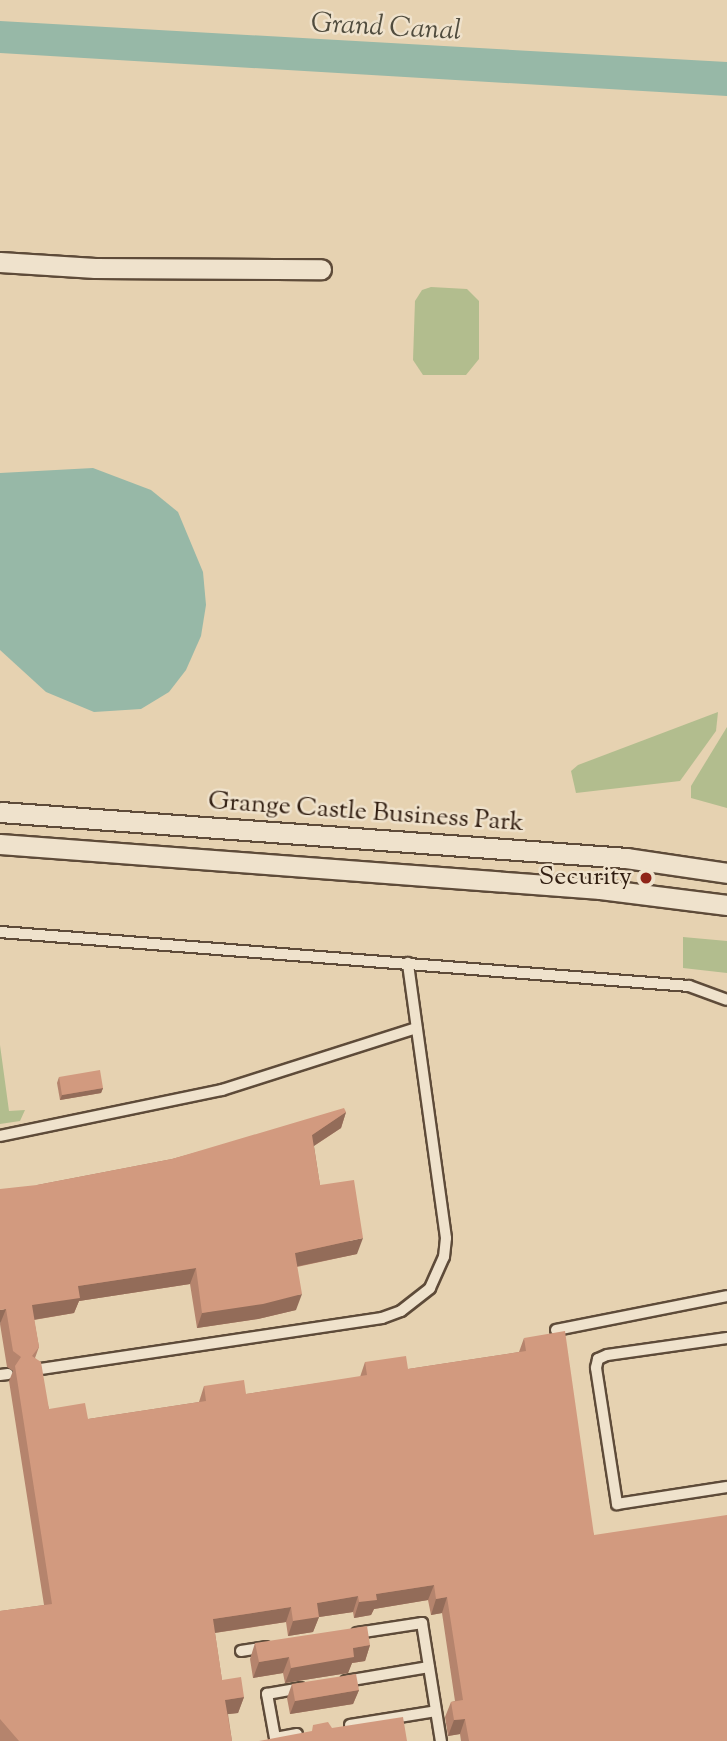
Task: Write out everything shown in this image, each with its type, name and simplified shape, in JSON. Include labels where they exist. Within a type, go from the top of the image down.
[{"type":"street","points":[[0,262],[95,268],[321,269]]},
{"type":"street","name":"Grange Castle Business Park","points":[[0,813],[626,858],[727,873]]},
{"type":"street","points":[[0,844],[600,889],[727,905]]},
{"type":"lane","points":[[0,932],[689,986],[727,1000]]},
{"type":"lane","points":[[34,1370],[382,1318],[418,1299],[439,1272],[446,1238],[408,963]]},
{"type":"lane","points":[[0,1136],[213,1092],[416,1028]]},
{"type":"lane","points":[[556,1330],[727,1296]]},
{"type":"lane","points":[[727,1338],[607,1355],[598,1359],[596,1368],[617,1504],[727,1487]]},
{"type":"lane","points":[[344,1635],[422,1623],[441,1741]]},
{"type":"lane","points":[[241,1651],[280,1645]]},
{"type":"lane","points":[[335,1683],[429,1667]]},
{"type":"lane","points":[[308,1687],[268,1694],[271,1716],[275,1738],[315,1731]]},
{"type":"lane","points":[[342,1727],[436,1711]]},
{"type":"shaded area","points":[[0,21],[727,62],[727,96],[0,53]]},
{"type":"shaded area","points":[[431,287],[467,289],[479,301],[479,359],[466,375],[423,375],[413,360],[415,301],[422,290]]},
{"type":"shaded area","points":[[93,468],[151,490],[178,512],[203,572],[206,605],[201,636],[186,670],[169,692],[141,709],[94,712],[46,692],[0,650],[0,473]]},
{"type":"shaded area","points":[[718,712],[716,731],[680,781],[576,793],[571,771],[578,765]]},
{"type":"shaded area","points":[[727,727],[727,808],[691,798],[691,786]]},
{"type":"shaded area","points":[[683,937],[727,941],[727,973],[683,968]]},
{"type":"shaded area","points":[[0,1045],[9,1111],[25,1110],[20,1121],[0,1124]]},
{"type":"building","points":[[100,1070],[103,1088],[62,1095],[59,1077]]},
{"type":"building","points":[[344,1108],[346,1112],[312,1135],[320,1185],[354,1180],[363,1238],[295,1253],[302,1294],[263,1304],[202,1313],[196,1268],[78,1286],[80,1298],[32,1305],[39,1347],[32,1356],[41,1362],[49,1409],[85,1403],[88,1419],[206,1401],[204,1386],[244,1380],[246,1394],[367,1375],[365,1362],[406,1356],[408,1369],[526,1351],[524,1338],[565,1331],[594,1535],[727,1515],[727,1741],[469,1741],[465,1719],[454,1720],[451,1702],[463,1700],[447,1597],[436,1599],[434,1585],[376,1594],[377,1600],[359,1602],[358,1596],[317,1603],[319,1617],[293,1621],[291,1607],[213,1619],[222,1680],[241,1677],[244,1697],[225,1700],[232,1741],[19,1741],[0,1719],[0,1611],[52,1604],[15,1366],[21,1357],[13,1351],[6,1309],[0,1310],[0,1189],[37,1185],[172,1159]]},
{"type":"building","points":[[367,1626],[370,1645],[353,1648],[354,1657],[291,1668],[289,1657],[259,1662],[255,1643]]},
{"type":"building","points":[[356,1674],[359,1690],[295,1701],[292,1684]]},
{"type":"building","points":[[403,1717],[407,1741],[259,1741],[312,1731],[313,1725],[328,1722],[332,1728]]},
{"type":"place","name":"Security","points":[[646,878]]},
{"type":"water label","name":"Grand Canal","points":[[386,28]]}]
